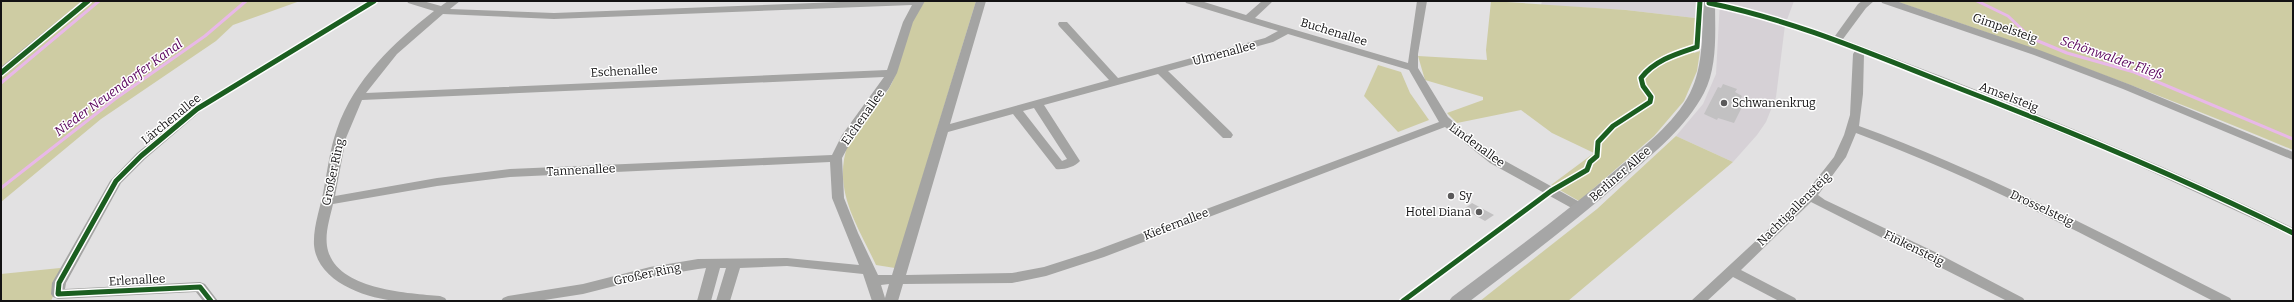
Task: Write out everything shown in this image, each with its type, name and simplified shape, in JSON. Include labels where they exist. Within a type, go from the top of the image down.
[{"type":"main road","name":"Berliner Allee","points":[[1458,301],[1581,208],[1644,154],[1688,107],[1697,92],[1702,78],[1709,2]]},
{"type":"street","points":[[1,73],[88,1]]},
{"type":"street","name":"Lärchenallee","points":[[58,294],[59,283],[116,181],[129,168],[197,109],[374,1]]},
{"type":"street","points":[[412,1],[442,10],[469,14],[561,16],[919,2]]},
{"type":"street","name":"Großer Ring","points":[[440,301],[372,290],[349,281],[334,271],[326,262],[320,246],[320,228],[328,201],[339,142],[347,118],[359,97],[370,79],[403,42],[455,1]]},
{"type":"street","points":[[891,301],[944,129],[981,1]]},
{"type":"street","name":"Buchenallee","points":[[1190,1],[1413,68]]},
{"type":"street","points":[[1247,19],[1268,1]]},
{"type":"street","points":[[1413,68],[1413,54],[1422,1]]},
{"type":"street","points":[[1837,40],[1862,6],[1869,1]]},
{"type":"street","name":"Gimpelsteig","points":[[1886,1],[2038,53],[2127,87],[2293,156]]},
{"type":"street","name":"Eichenallee","points":[[879,301],[870,275],[838,198],[836,158],[848,135],[883,88],[892,73],[908,22],[919,2]]},
{"type":"street","name":"Amselsteig","points":[[1709,2],[1759,13],[1837,40],[2135,159],[2293,234]]},
{"type":"street","points":[[1063,24],[1116,82]]},
{"type":"street","name":"Ulmenallee","points":[[944,129],[1269,40],[1286,31]]},
{"type":"street","name":"Nachtigallensteig","points":[[1698,301],[1810,195],[1834,167],[1853,128],[1856,107],[1858,54],[1861,50]]},
{"type":"street","name":"Lindenallee","points":[[1413,68],[1446,123],[1494,160],[1581,208]]},
{"type":"street","points":[[1160,70],[1227,135]]},
{"type":"street","name":"Eschenallee","points":[[359,97],[892,73]]},
{"type":"street","points":[[1016,110],[1060,166],[1074,161],[1037,104]]},
{"type":"street","name":"Kiefernallee","points":[[897,279],[1012,278],[1052,270],[1099,254],[1446,123]]},
{"type":"street","name":"Drosselsteig","points":[[1853,128],[1899,145],[2038,206],[2225,301]]},
{"type":"street","name":"Tannenallee","points":[[328,201],[437,182],[510,173],[836,158]]},
{"type":"street","name":"Finkensteig","points":[[1810,195],[1821,203],[1956,268],[2018,301]]},
{"type":"street","points":[[723,301],[735,262]]},
{"type":"street","name":"Großer Ring","points":[[508,301],[532,300],[650,272],[698,264],[787,262],[870,275]]},
{"type":"street","points":[[704,301],[714,264]]},
{"type":"street","points":[[1731,270],[1790,301]]},
{"type":"street","points":[[870,275],[897,279]]},
{"type":"street","name":"Erlenallee","points":[[58,294],[200,287],[212,301]]},
{"type":"shaded area","points":[[1,1],[300,1],[233,25],[216,41],[101,119],[1,202]]},
{"type":"shaded area","points":[[925,1],[976,1],[895,268],[876,265],[861,235],[845,192],[843,177],[844,161],[848,144],[888,91],[896,73],[913,19]]},
{"type":"shaded area","points":[[1491,1],[1626,10],[1695,18],[1694,53],[1700,51],[1697,71],[1684,101],[1654,136],[1579,201],[1551,185],[1594,153],[1552,133],[1521,110],[1457,123],[1447,113],[1483,100],[1483,97],[1425,80],[1418,56],[1487,60],[1486,50]]},
{"type":"shaded area","points":[[1542,1],[1697,1],[1695,18],[1626,10],[1541,5]]},
{"type":"shaded area","points":[[1720,1],[1794,1],[1785,25],[1776,97],[1766,122],[1757,135],[1733,162],[1676,136],[1703,104],[1716,74]]},
{"type":"shaded area","points":[[1895,1],[2293,1],[2293,150],[2096,72]]},
{"type":"shaded area","points":[[1378,65],[1401,72],[1410,93],[1429,120],[1398,132],[1364,96]]},
{"type":"shaded area","points":[[1676,136],[1733,162],[1568,301],[1480,301],[1597,209]]},
{"type":"shaded area","points":[[60,268],[59,283],[51,301],[1,301],[1,274]]},
{"type":"building","name":"Schwanenkrug","points":[[1723,84],[1737,89],[1735,92],[1742,96],[1738,104],[1743,105],[1734,123],[1718,118],[1717,120],[1704,114],[1718,87],[1721,88]]},
{"type":"building","name":"Hotel Diana","points":[[1472,203],[1494,215],[1485,221],[1464,209]]},
{"type":"waterway","points":[[1,83],[99,1]]},
{"type":"waterway","name":"Nieder Neuendorfer Kanal","points":[[1,188],[115,99],[205,36],[246,1]]},
{"type":"waterway","name":"Schönwalder Fließ","points":[[1977,1],[2008,16],[2028,35],[2038,41],[2067,53],[2134,72],[2293,139]]},
{"type":"cycle path","points":[[1,73],[88,1]]},
{"type":"cycle path","points":[[211,301],[200,287],[58,294],[59,283],[116,181],[141,156],[197,109],[374,1]]},
{"type":"cycle path","points":[[1403,301],[1551,191],[1587,170],[1590,162],[1597,156],[1598,142],[1613,126],[1650,102],[1651,97],[1643,86],[1641,78],[1646,72],[1666,58],[1697,47],[1700,1]]},
{"type":"cycle path","points":[[1709,3],[1738,9],[1796,26],[1824,35],[1880,57],[2117,152],[2250,211],[2293,233]]},
{"type":"place","name":"Schwanenkrug","points":[[1724,103]]},
{"type":"place","name":"Sy","points":[[1451,196]]},
{"type":"place","name":"Hotel Diana","points":[[1479,212]]}]
